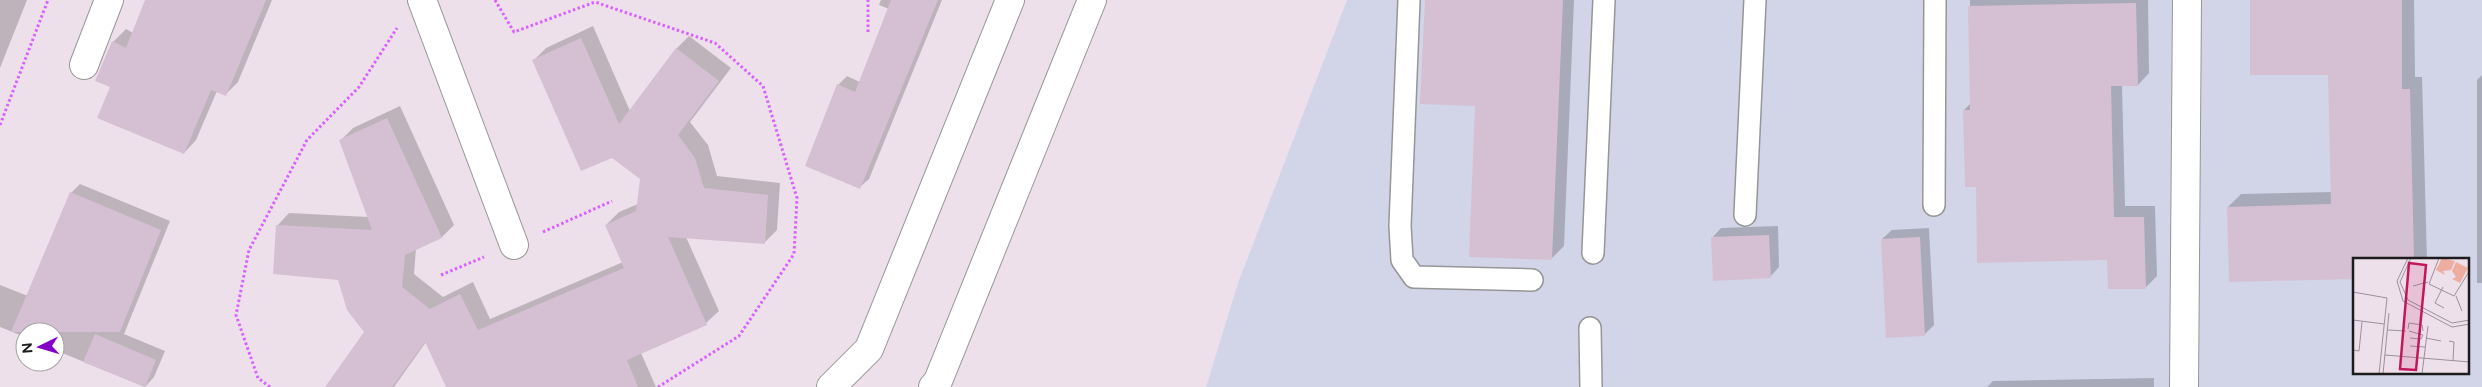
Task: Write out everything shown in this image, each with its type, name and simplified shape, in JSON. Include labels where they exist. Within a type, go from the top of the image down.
[{"type":"street","points":[[84,65],[109,0]]},
{"type":"street","points":[[422,0],[514,245]]},
{"type":"street","points":[[831,387],[869,349],[1010,0]]},
{"type":"street","points":[[933,387],[938,381],[1092,0]]},
{"type":"street","points":[[2184,387],[2187,0]]},
{"type":"lane","points":[[1409,0],[1400,226],[1402,260],[1414,277],[1532,280]]},
{"type":"lane","points":[[1593,253],[1604,0]]},
{"type":"lane","points":[[1745,215],[1755,0]]},
{"type":"lane","points":[[1934,205],[1935,0]]},
{"type":"lane","points":[[1590,328],[1591,387]]},
{"type":"path","points":[[0,125],[48,0]]},
{"type":"path","points":[[495,0],[514,32],[595,2],[715,43],[763,86],[797,198],[794,254],[739,336],[658,387]]},
{"type":"path","points":[[868,0],[868,32]]},
{"type":"path","points":[[270,387],[258,378],[236,315],[249,250],[307,140],[359,87],[400,24]]},
{"type":"shaded area","points":[[1347,0],[2482,0],[2482,387],[1206,387],[1238,283]]},
{"type":"building","points":[[145,0],[266,0],[226,96],[211,90],[184,154],[97,118],[110,87],[95,81],[112,41],[126,48]]},
{"type":"building","points":[[891,0],[938,0],[860,189],[805,166],[837,84],[855,92]]},
{"type":"building","points":[[1425,0],[1563,0],[1552,260],[1469,257],[1475,106],[1420,104]]},
{"type":"building","points":[[2250,0],[2402,0],[2402,89],[2410,89],[2414,258],[2353,258],[2353,279],[2229,282],[2227,207],[2331,204],[2328,75],[2250,75]]},
{"type":"building","points":[[2136,3],[2138,86],[2111,86],[2114,217],[2144,217],[2146,289],[2108,289],[2107,260],[1977,263],[1976,187],[1965,187],[1963,110],[1970,110],[1968,6]]},
{"type":"building","points":[[581,38],[619,124],[676,48],[719,81],[678,135],[695,158],[704,188],[768,195],[765,244],[668,237],[707,325],[627,360],[638,387],[446,387],[425,342],[392,387],[325,387],[364,332],[347,310],[338,280],[273,274],[276,225],[372,230],[339,140],[387,118],[442,238],[405,255],[402,287],[430,309],[460,294],[478,330],[624,268],[605,225],[636,211],[640,179],[612,158],[581,171],[532,60]]},
{"type":"building","points":[[70,192],[161,230],[120,332],[65,332],[65,322],[15,322]]},
{"type":"building","points":[[1769,235],[1771,278],[1713,281],[1711,237]]},
{"type":"building","points":[[1920,237],[1925,336],[1886,338],[1881,239]]},
{"type":"building","points":[[15,323],[15,332],[11,332]]},
{"type":"building","points":[[95,334],[156,360],[145,387],[83,362]]}]
